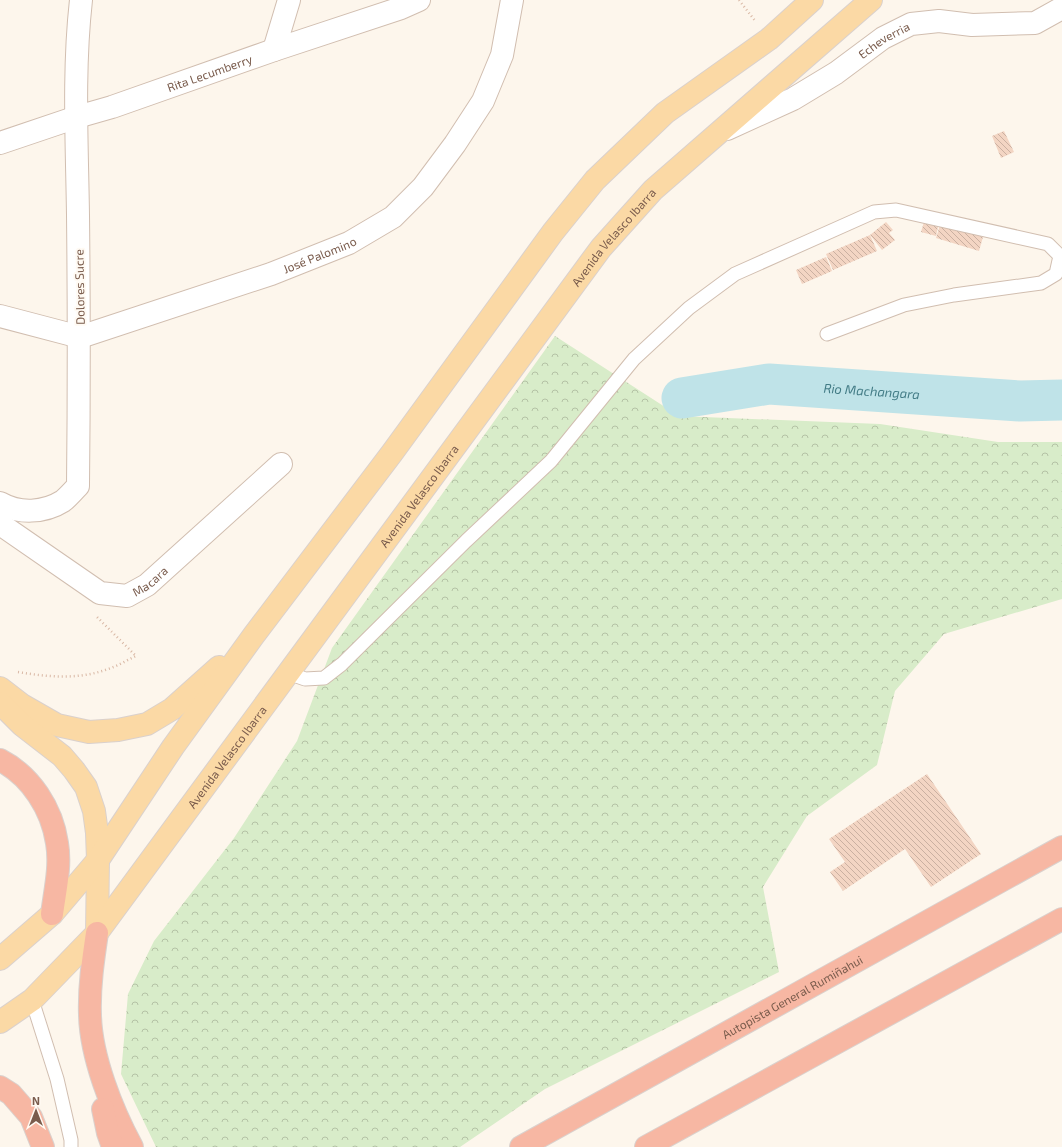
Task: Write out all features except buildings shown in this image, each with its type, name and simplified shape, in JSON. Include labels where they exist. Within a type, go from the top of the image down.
[{"type":"highway","points":[[0,760],[24,777],[40,797],[51,818],[57,844],[57,874],[52,914]]},
{"type":"highway","name":"Autopista General Rumiñahui","points":[[521,1147],[1062,847]]},
{"type":"highway","points":[[646,1147],[1062,918]]},
{"type":"highway","points":[[97,933],[90,975],[90,1016],[100,1092],[112,1147]]},
{"type":"highway","points":[[94,1053],[119,1124],[132,1147]]},
{"type":"highway","points":[[0,1087],[11,1094],[31,1117],[43,1147]]},
{"type":"main road","points":[[0,959],[52,914],[98,860],[173,747],[254,635],[392,453],[553,232],[595,180],[665,113],[769,39],[812,0]]},
{"type":"main road","name":"Avenida Velasco Ibarra","points":[[0,1022],[32,1000],[97,933],[601,248],[653,190],[871,0]]},
{"type":"main road","points":[[0,688],[22,705],[57,725],[89,732],[118,730],[147,724],[172,709],[254,635]]},
{"type":"main road","points":[[0,703],[22,725],[62,756],[86,787],[94,811],[98,860],[97,933]]},
{"type":"street","name":"Dolores Sucre","points":[[0,503],[5,506],[24,511],[44,510],[63,501],[78,486],[80,337],[77,36],[81,0]]},
{"type":"street","points":[[274,50],[289,0]]},
{"type":"street","name":"Rita Lecumberry","points":[[0,143],[112,107],[274,50],[401,8],[419,0]]},
{"type":"street","name":"José Palomino","points":[[80,337],[271,274],[349,243],[393,217],[423,187],[455,144],[483,101],[502,55],[512,0]]},
{"type":"street","name":"Echeverria","points":[[721,132],[793,99],[836,73],[883,38],[911,24],[939,21],[972,25],[1035,23],[1062,8]]},
{"type":"street","points":[[0,316],[80,337]]},
{"type":"street","name":"Macara","points":[[0,524],[100,593],[127,596],[147,586],[281,464]]},
{"type":"lane","points":[[288,673],[305,679],[324,678],[342,664],[466,541],[551,460],[634,359],[689,308],[735,274],[874,212],[896,210],[1048,244],[1060,256],[1056,274],[1041,283],[954,295],[904,305],[828,334]]},
{"type":"lane","points":[[32,1000],[57,1079],[71,1140],[71,1147]]},
{"type":"path","points":[[18,672],[46,677],[74,677],[108,669],[136,656],[92,611]]},
{"type":"green space","points":[[555,336],[679,416],[880,424],[998,442],[1062,442],[1062,599],[944,634],[895,691],[877,765],[807,816],[763,887],[779,972],[545,1089],[460,1147],[156,1147],[121,1074],[128,994],[154,941],[234,838],[297,741],[332,648]]},
{"type":"waterway","name":"Rio Machangara","points":[[682,398],[769,384],[1020,401],[1062,400]]}]
